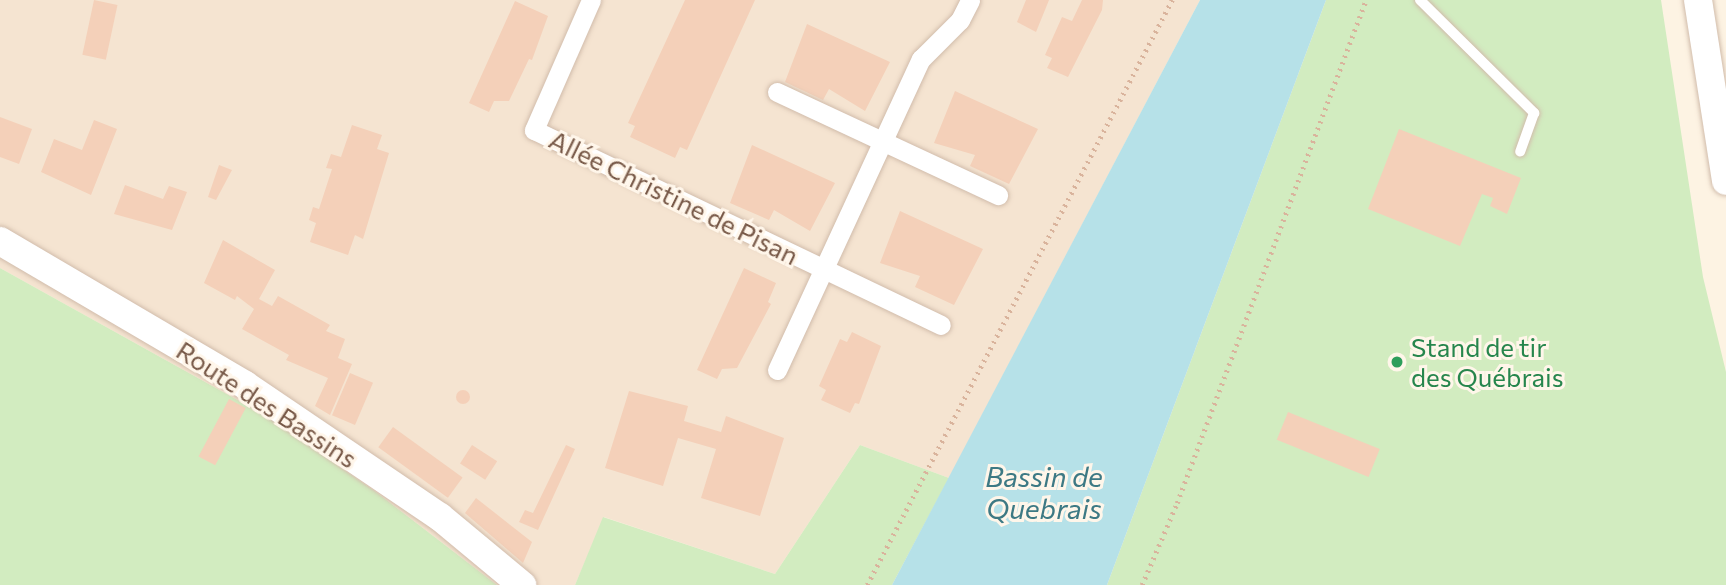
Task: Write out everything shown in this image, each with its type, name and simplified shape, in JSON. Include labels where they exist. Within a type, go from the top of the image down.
[{"type":"main road","points":[[1698,0],[1726,181]]},
{"type":"main road","name":"Route des Bassins","points":[[0,241],[245,385],[440,517],[522,585]]},
{"type":"street","name":"Allée Christine de Pisan","points":[[591,0],[534,130],[941,325]]},
{"type":"street","points":[[777,370],[921,59],[960,20],[970,0]]},
{"type":"street","points":[[777,92],[998,195]]},
{"type":"lane","points":[[1420,0],[1534,113],[1520,152]]},
{"type":"path","points":[[867,585],[1172,0]]},
{"type":"path","points":[[1142,585],[1177,503],[1366,0]]},
{"type":"shaded area","points":[[0,0],[1200,0],[949,478],[860,445],[775,574],[604,517],[575,585],[497,585],[376,492],[261,413],[0,268]]},
{"type":"green space","points":[[1326,0],[1661,0],[1703,277],[1726,372],[1726,585],[1107,585]]},
{"type":"green space","points":[[0,268],[261,413],[376,492],[497,585],[0,585]]},
{"type":"green space","points":[[860,445],[949,478],[892,585],[575,585],[603,517],[775,574]]},
{"type":"water","name":"Bassin de Quebrais","points":[[1200,0],[1326,0],[1107,585],[892,585]]},
{"type":"building","points":[[94,0],[117,5],[106,60],[82,55]]},
{"type":"building","points":[[685,0],[755,0],[687,150],[680,147],[675,158],[630,137],[635,126],[628,123]]},
{"type":"building","points":[[1026,0],[1049,0],[1036,32],[1017,22]]},
{"type":"building","points":[[1082,0],[1103,0],[1102,10],[1068,77],[1047,68],[1052,58],[1045,55],[1062,17],[1072,21]]},
{"type":"building","points":[[515,1],[548,16],[532,60],[529,59],[509,101],[494,101],[489,112],[469,103]]},
{"type":"building","points":[[807,24],[890,62],[865,111],[829,89],[823,100],[785,82]]},
{"type":"building","points":[[955,91],[1038,129],[1009,184],[970,166],[975,155],[934,143]]},
{"type":"building","points":[[0,117],[32,129],[19,164],[0,157]]},
{"type":"building","points":[[94,120],[117,129],[91,195],[41,172],[54,139],[82,150]]},
{"type":"building","points":[[352,125],[382,135],[377,149],[389,153],[363,239],[355,235],[348,255],[310,242],[316,223],[309,220],[313,207],[319,209],[332,169],[326,168],[331,154],[341,157]]},
{"type":"building","points":[[1399,129],[1521,178],[1507,214],[1490,206],[1493,198],[1482,194],[1460,246],[1368,209]]},
{"type":"building","points":[[752,145],[835,183],[810,231],[774,210],[769,220],[730,203]]},
{"type":"building","points":[[219,165],[232,170],[216,200],[208,197]]},
{"type":"building","points":[[125,185],[163,199],[169,186],[187,192],[172,230],[114,214]]},
{"type":"building","points":[[900,211],[983,249],[954,305],[915,287],[920,276],[880,263]]},
{"type":"building","points":[[223,240],[275,270],[259,299],[272,306],[278,296],[330,325],[326,331],[345,339],[338,358],[352,364],[330,415],[315,406],[328,378],[286,360],[289,355],[242,329],[254,309],[237,296],[235,300],[204,283]]},
{"type":"building","points":[[744,268],[776,283],[768,302],[771,304],[737,368],[722,369],[717,379],[697,370]]},
{"type":"building","points":[[852,332],[881,346],[859,404],[855,403],[850,413],[821,400],[826,390],[819,386],[840,339],[847,342]]},
{"type":"building","points":[[350,373],[373,383],[355,425],[332,415]]},
{"type":"building","points":[[463,390],[468,392],[468,402],[463,404],[458,402],[456,397],[458,392]]},
{"type":"building","points":[[629,391],[688,406],[684,421],[721,432],[726,416],[784,438],[760,516],[701,498],[716,449],[678,438],[663,486],[605,468]]},
{"type":"building","points":[[229,399],[246,408],[215,465],[198,456]]},
{"type":"building","points":[[1288,412],[1380,449],[1369,477],[1277,440]]},
{"type":"building","points":[[393,427],[463,478],[448,498],[378,447]]},
{"type":"building","points":[[472,445],[497,461],[485,480],[460,463]]},
{"type":"building","points":[[566,445],[575,449],[538,530],[519,522],[525,510],[533,513]]},
{"type":"building","points":[[476,498],[532,542],[523,563],[465,513]]},
{"type":"place","name":"Stand de tir des Québrais","points":[[1397,362]]}]
